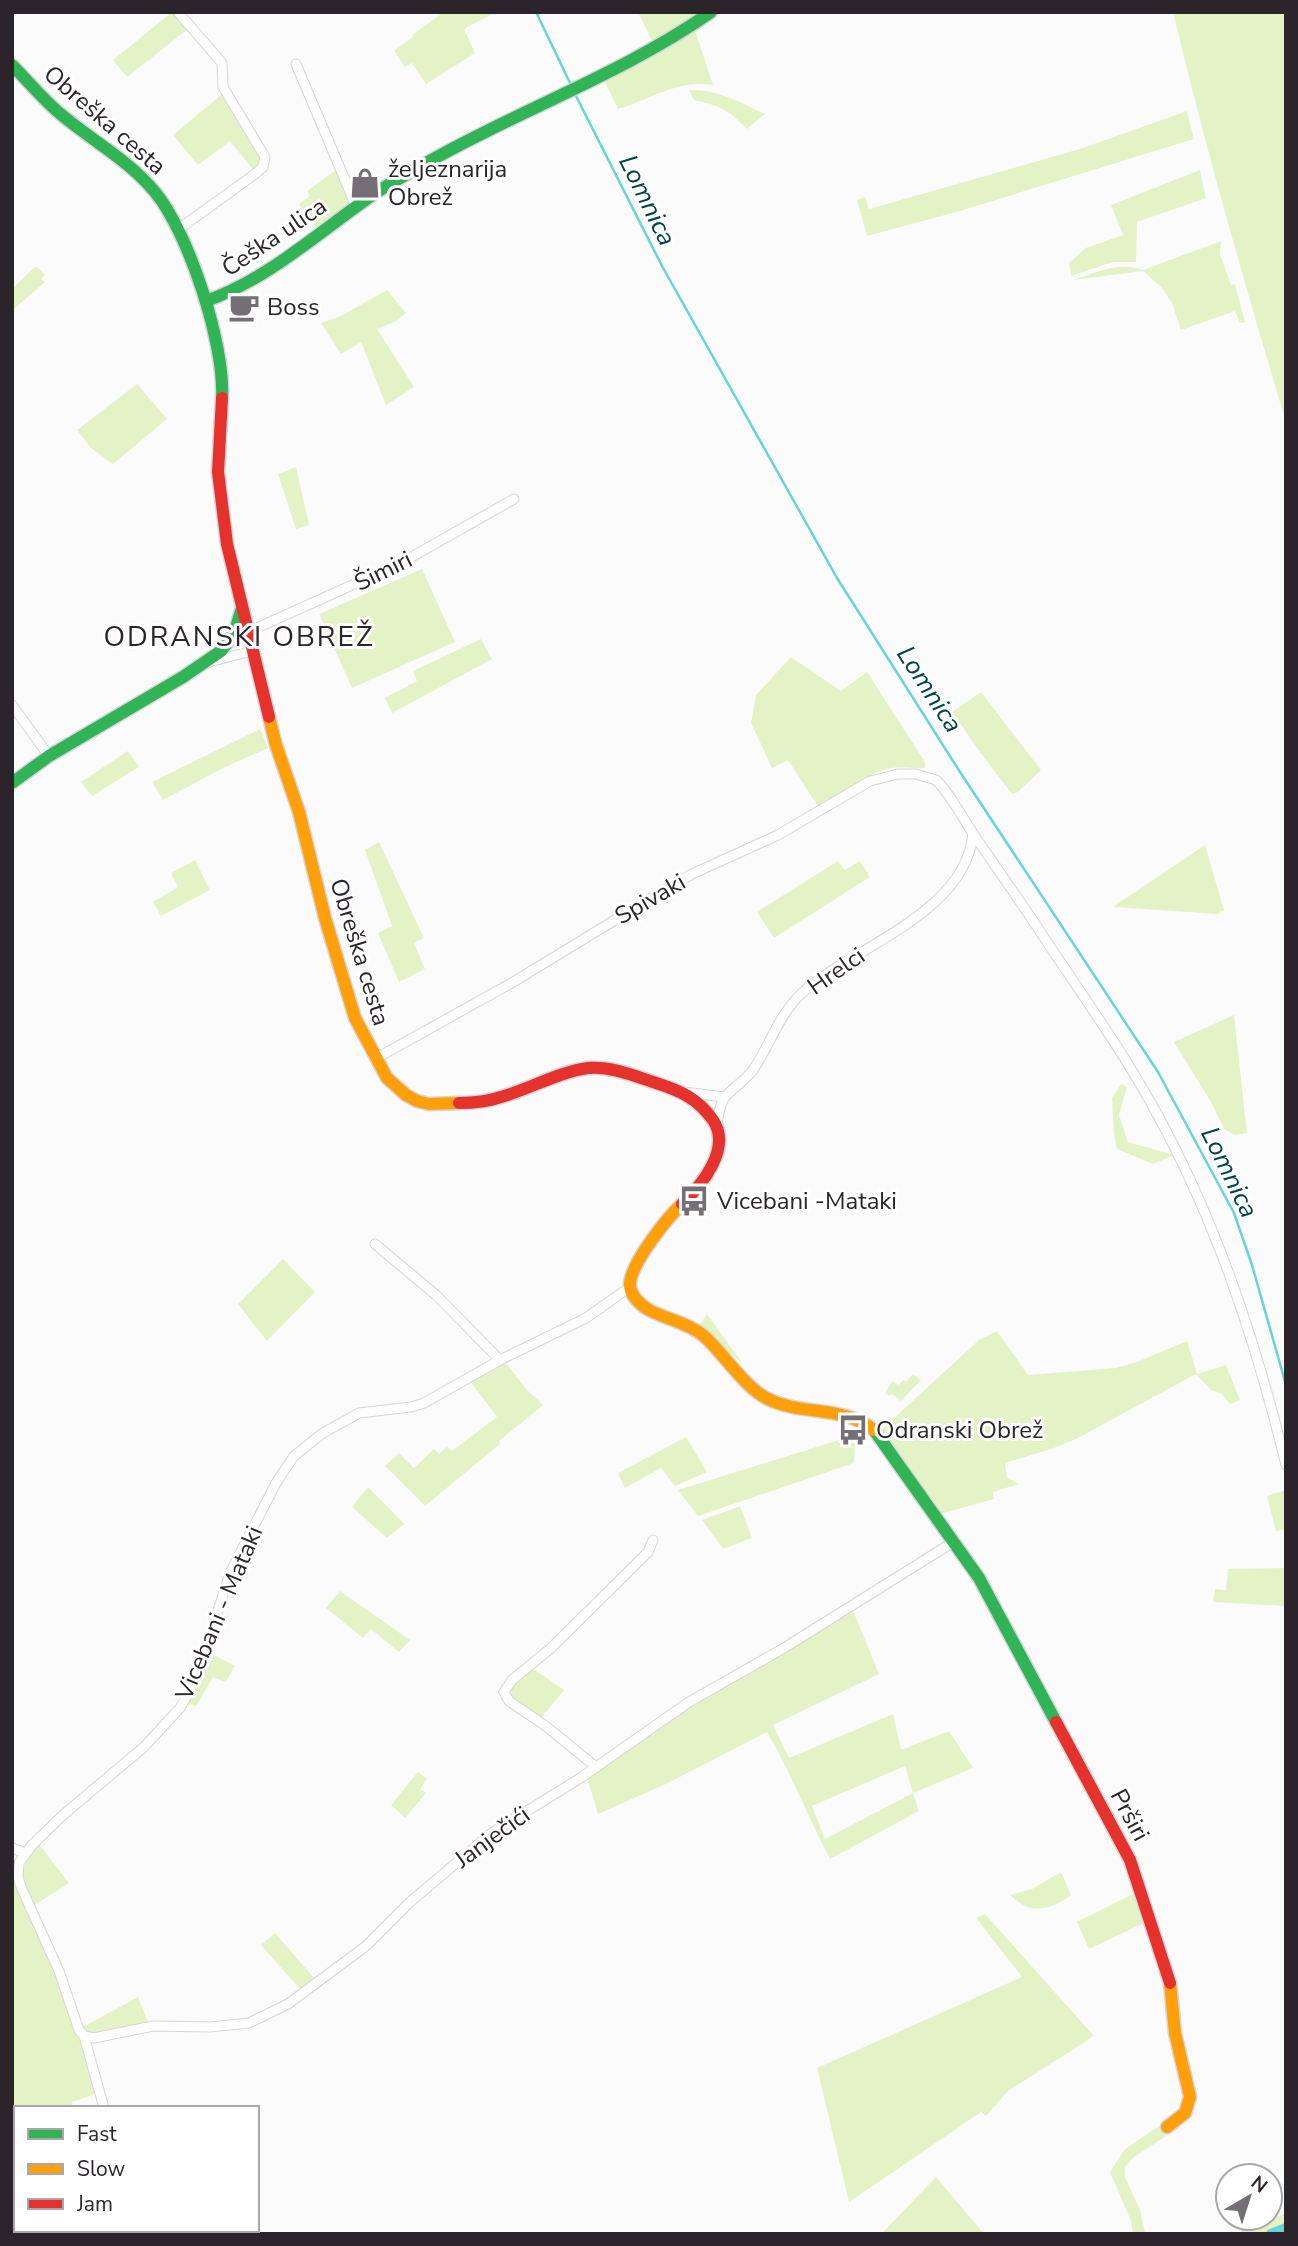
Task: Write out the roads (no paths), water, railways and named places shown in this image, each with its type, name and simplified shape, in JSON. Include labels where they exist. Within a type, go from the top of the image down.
[{"type":"street","points":[[178,12],[222,63],[223,87],[265,157],[263,167],[255,174],[179,229]]},
{"type":"street","name":"Češka ulica","points":[[206,301],[226,294],[286,258],[356,206],[464,141],[674,38],[710,12]]},
{"type":"street","points":[[296,64],[356,206]]},
{"type":"street","name":"Obreška cesta","points":[[12,65],[57,111],[148,183],[179,229],[206,301],[222,367],[218,472],[227,544],[276,745],[299,812],[325,918],[345,977],[355,1018],[375,1059],[395,1087],[416,1101],[429,1104],[500,1098],[561,1075],[589,1068],[615,1070],[684,1092],[706,1111],[717,1126]]},
{"type":"street","name":"Šimiri","points":[[248,632],[401,563],[514,499]]},
{"type":"street","points":[[12,783],[48,756],[204,663],[225,647],[240,619],[241,601]]},
{"type":"street","points":[[204,663],[252,651]]},
{"type":"street","points":[[12,705],[48,756]]},
{"type":"street","name":"Spivaki","points":[[375,1059],[515,981],[692,874],[778,835],[870,781],[898,774],[916,774],[936,780],[973,834]]},
{"type":"street","points":[[973,834],[1014,891],[1150,1101],[1200,1199],[1239,1298],[1268,1392],[1286,1465]]},
{"type":"street","name":"Hrelci","points":[[724,1097],[749,1075],[786,1012],[802,993],[903,925],[949,890],[965,862],[973,834]]},
{"type":"street","points":[[684,1092],[724,1097],[717,1126],[718,1146],[709,1174],[654,1236],[633,1274],[630,1287],[635,1299],[649,1310],[701,1334],[767,1399],[790,1406],[847,1415],[866,1423],[955,1541]]},
{"type":"street","points":[[375,1244],[436,1295],[500,1360]]},
{"type":"street","name":"Vicebani - Mataki","points":[[25,1853],[63,1815],[132,1758],[184,1701],[201,1664],[230,1573],[276,1483],[294,1456],[323,1433],[351,1416],[370,1410],[417,1405],[586,1318],[630,1287]]},
{"type":"street","points":[[596,1767],[547,1727],[509,1701],[504,1692],[512,1680],[542,1657],[648,1552],[653,1540]]},
{"type":"street","name":"Janječići","points":[[84,2036],[94,2038],[153,2026],[210,2027],[248,2023],[288,2004],[366,1946],[410,1902],[493,1832],[596,1767],[689,1702],[784,1648],[955,1541]]},
{"type":"street","name":"Prširi","points":[[955,1541],[996,1607],[1119,1837],[1136,1876],[1170,1981],[1175,2033],[1190,2097],[1185,2113],[1167,2127]]},
{"type":"street","points":[[12,1848],[25,1853],[18,1871],[21,1887],[59,1971],[79,2030],[84,2036],[103,2106]]},
{"type":"waterway","name":"Lomnica","points":[[536,12],[571,85]]},
{"type":"waterway","name":"Lomnica","points":[[575,94],[662,266],[837,578],[960,772],[1158,1072],[1234,1213],[1252,1265],[1286,1385]]},
{"type":"waterway","points":[[1271,2234],[1286,2228]]},
{"type":"place","name":"željeznarija Obrež","points":[[365,183]]},
{"type":"place","name":"Boss","points":[[244,307]]},
{"type":"place","name":"Vicebani -Mataki","points":[[694,1201]]},
{"type":"place","name":"Odranski Obrež","points":[[853,1430]]},
{"type":"district","name":"ODRANSKI OBREŽ","points":[[239,636]]}]
